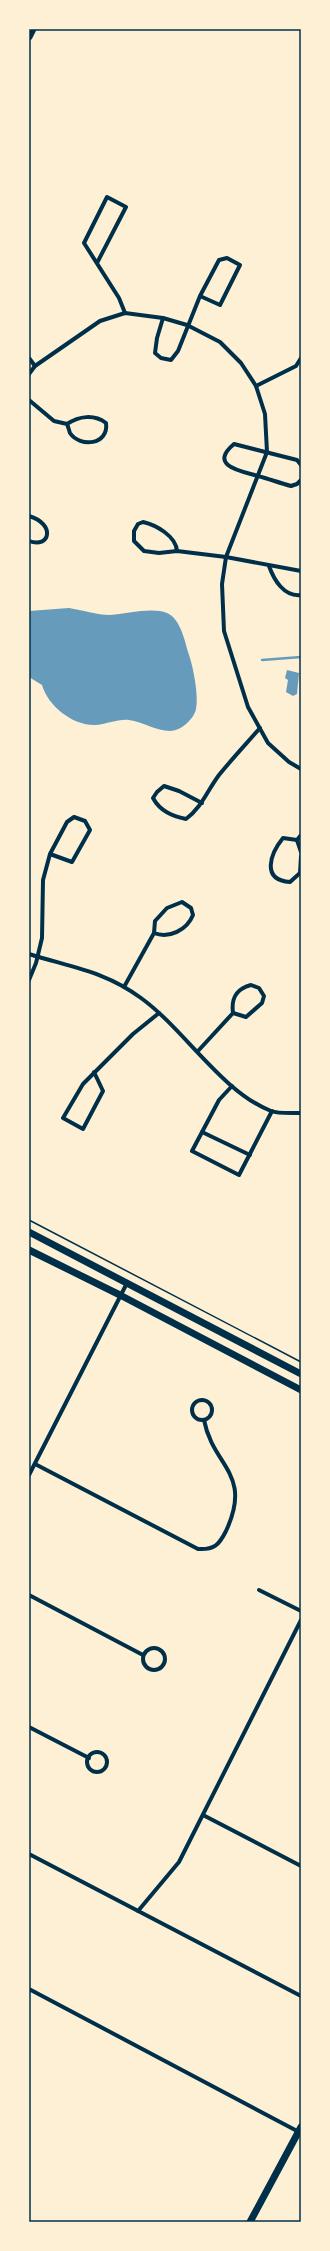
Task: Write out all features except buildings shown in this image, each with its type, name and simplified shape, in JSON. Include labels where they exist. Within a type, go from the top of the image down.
[{"type":"main road","points":[[29,37],[33,29]]},
{"type":"main road","points":[[29,1232],[301,1374]]},
{"type":"main road","points":[[29,1250],[120,1295],[301,1390]]},
{"type":"main road","points":[[250,2222],[300,2131]]},
{"type":"street","points":[[97,263],[126,207],[107,197],[84,243],[119,298],[124,313]]},
{"type":"street","points":[[164,318],[157,338],[154,353],[166,359],[174,358],[200,296],[219,260],[227,258],[240,265],[220,305],[200,296]]},
{"type":"street","points":[[29,374],[35,366],[100,321],[124,313],[164,318],[187,325],[220,342],[241,363],[256,386],[265,414],[267,452],[226,557],[222,584],[224,632],[248,707],[268,742],[289,762],[301,769]]},
{"type":"street","points":[[29,358],[35,366]]},
{"type":"street","points":[[256,386],[296,366],[301,358]]},
{"type":"street","points":[[296,366],[301,368]]},
{"type":"street","points":[[29,400],[54,421],[67,424],[76,418],[96,417],[106,423],[106,432],[101,440],[95,442],[84,441],[75,438],[70,433],[67,424]]},
{"type":"street","points":[[301,465],[297,460],[234,444],[226,450],[224,457],[230,468],[291,486],[297,484],[301,480]]},
{"type":"street","points":[[29,516],[41,520],[46,525],[48,532],[47,537],[42,542],[34,543],[29,541]]},
{"type":"street","points":[[177,551],[172,539],[161,529],[143,522],[138,524],[134,531],[134,541],[144,551],[159,553],[177,551],[226,557],[301,572]]},
{"type":"street","points":[[269,566],[280,587],[296,596],[301,595]]},
{"type":"street","points":[[202,803],[179,791],[164,786],[153,798],[158,807],[176,817],[186,819],[197,811],[219,776],[260,728]]},
{"type":"street","points":[[29,980],[42,938],[43,880],[50,854],[67,822],[74,817],[85,821],[90,830],[72,862],[50,854]]},
{"type":"street","points":[[297,840],[301,835]]},
{"type":"street","points":[[297,840],[283,838],[276,847],[270,867],[273,876],[279,881],[290,882],[300,873],[301,856]]},
{"type":"street","points":[[297,840],[301,852]]},
{"type":"street","points":[[124,987],[154,934],[155,921],[167,908],[182,902],[188,904],[194,911],[192,920],[183,929],[174,934],[154,934]]},
{"type":"street","points":[[29,954],[87,969],[124,987],[141,998],[159,1013],[232,1086],[251,1101],[272,1111],[301,1113]]},
{"type":"street","points":[[198,1051],[233,1013],[232,1004],[235,994],[241,987],[251,985],[259,988],[264,996],[262,1003],[255,1010],[246,1017],[233,1013]]},
{"type":"street","points":[[94,1072],[103,1091],[83,1129],[63,1118],[83,1084],[94,1072],[132,1034],[159,1013]]},
{"type":"street","points":[[232,1086],[219,1100],[192,1151],[240,1175],[272,1111]]},
{"type":"street","points":[[202,1132],[250,1155]]},
{"type":"street","points":[[29,1475],[127,1282]]},
{"type":"street","points":[[201,1400],[208,1402],[211,1410],[210,1416],[204,1420],[195,1418],[192,1412],[194,1404],[201,1400]]},
{"type":"street","points":[[35,1464],[198,1549],[210,1550],[217,1547],[224,1535],[233,1515],[236,1497],[228,1470],[205,1429],[204,1420]]},
{"type":"street","points":[[259,1590],[301,1611]]},
{"type":"street","points":[[29,1595],[143,1655]]},
{"type":"street","points":[[138,1911],[179,1862],[301,1620]]},
{"type":"street","points":[[150,1648],[159,1648],[165,1656],[164,1664],[158,1670],[148,1669],[143,1663],[143,1655],[150,1648]]},
{"type":"street","points":[[29,1727],[89,1758]]},
{"type":"street","points":[[96,1752],[102,1753],[106,1758],[105,1767],[100,1771],[91,1769],[88,1764],[89,1758],[96,1752]]},
{"type":"street","points":[[203,1815],[301,1866]]},
{"type":"street","points":[[29,1854],[301,1996]]},
{"type":"street","points":[[29,1989],[300,2131]]},
{"type":"path","points":[[29,1220],[301,1362]]},
{"type":"water","points":[[69,608],[105,615],[139,611],[161,611],[172,616],[179,625],[192,665],[197,696],[196,709],[193,717],[183,727],[165,731],[129,720],[120,720],[96,725],[87,724],[70,718],[56,707],[45,693],[42,685],[29,677],[29,611]]},
{"type":"water","points":[[287,670],[299,673],[297,694],[293,696],[286,692],[288,680],[285,678]]},
{"type":"waterway","points":[[262,660],[301,657]]}]
